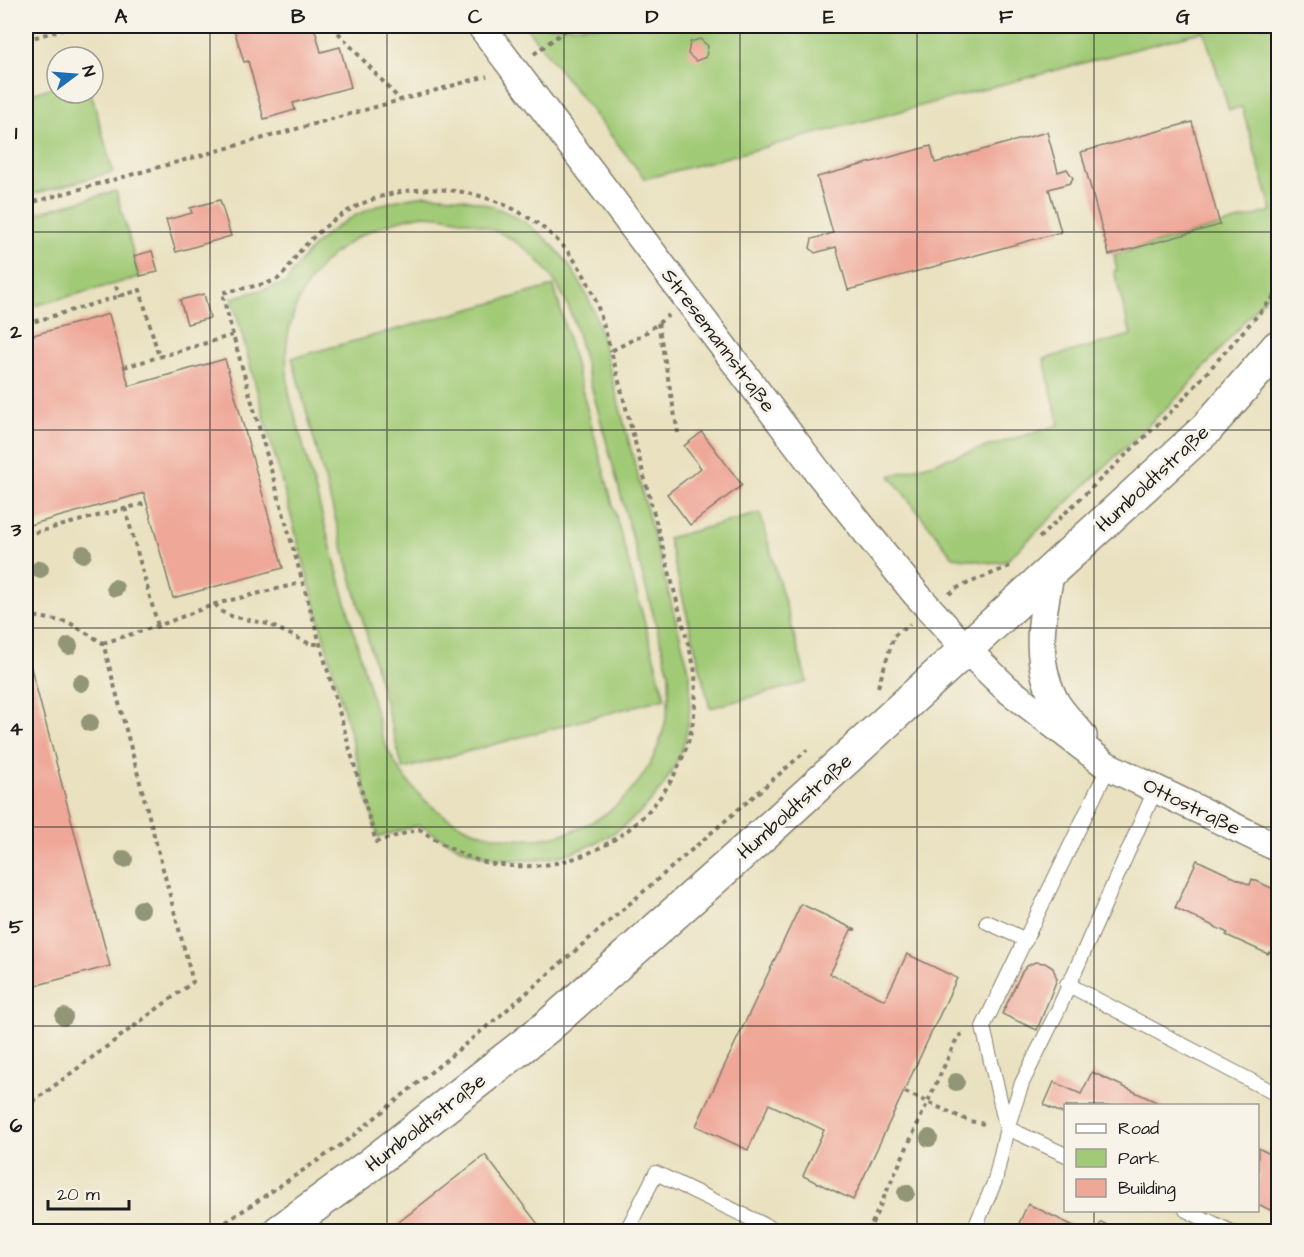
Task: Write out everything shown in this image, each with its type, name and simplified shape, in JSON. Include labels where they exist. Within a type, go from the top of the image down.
[{"type":"street","name":"Stresemannstraße","points":[[481,26],[809,460],[929,609],[964,648]]},
{"type":"street","name":"Humboldtstraße","points":[[279,1232],[370,1165],[546,1027],[777,822],[964,648],[1206,429],[1278,347]]},
{"type":"street","name":"Ottostraße","points":[[1051,571],[1040,622],[1042,658],[1054,699],[1107,765]]},
{"type":"street","name":"Ottostraße","points":[[964,648],[1006,688],[1107,765],[1278,848]]},
{"type":"lane","points":[[1007,1128],[983,1027],[1107,765]]},
{"type":"lane","points":[[973,1232],[995,1181],[1007,1128],[1022,1083],[1156,788]]},
{"type":"lane","points":[[987,922],[1026,940]]},
{"type":"lane","points":[[1067,984],[1278,1095]]},
{"type":"lane","points":[[1007,1128],[1064,1155]]},
{"type":"lane","points":[[626,1232],[656,1173],[779,1232]]},
{"type":"lane","points":[[1190,1212],[1231,1232]]},
{"type":"path","points":[[26,40],[73,26]]},
{"type":"path","points":[[332,26],[400,100]]},
{"type":"path","points":[[26,204],[514,69],[571,26]]},
{"type":"path","points":[[435,189],[481,196],[525,215],[555,237],[586,280],[611,351],[697,684],[695,721],[678,773],[645,815],[624,833],[585,854],[535,866],[508,866],[486,862],[439,842],[419,829],[376,842],[318,644],[233,335],[222,293],[279,278],[301,249],[340,215],[365,202],[386,195],[435,189]]},
{"type":"path","points":[[116,286],[120,297]]},
{"type":"path","points":[[26,324],[140,290],[159,357]]},
{"type":"path","points":[[1035,542],[1179,404],[1278,292]]},
{"type":"path","points":[[611,351],[644,334],[689,301]]},
{"type":"path","points":[[658,323],[678,433]]},
{"type":"path","points":[[124,367],[233,335]]},
{"type":"path","points":[[26,535],[146,502]]},
{"type":"path","points":[[125,508],[159,626]]},
{"type":"path","points":[[870,694],[879,686],[894,636],[957,588],[1010,566],[1018,558]]},
{"type":"path","points":[[103,643],[159,626],[215,604],[301,583]]},
{"type":"path","points":[[215,604],[222,612],[231,616],[268,624],[310,644],[318,644]]},
{"type":"path","points":[[26,615],[68,622],[103,643],[193,982],[26,1107]]},
{"type":"path","points":[[211,1232],[344,1143],[501,1015],[676,867],[808,749]]},
{"type":"path","points":[[868,1232],[958,1036],[983,1027]]},
{"type":"path","points":[[905,1092],[969,1121],[1007,1128]]},
{"type":"green space","points":[[525,26],[1278,26],[1278,283],[1182,393],[1006,561],[992,563],[953,557],[890,476],[1059,425],[1044,359],[1131,335],[1114,271],[1117,270],[1114,255],[1272,211],[1242,107],[1229,110],[1204,31],[645,179]]},
{"type":"green space","points":[[45,89],[45,105],[94,105],[113,172],[26,196],[26,95]]},
{"type":"green space","points":[[116,191],[140,277],[26,308],[26,216]]},
{"type":"green space","points":[[426,195],[456,198],[484,204],[509,214],[532,227],[551,244],[569,265],[584,289],[596,317],[690,674],[687,731],[681,753],[662,787],[644,808],[623,826],[575,851],[549,858],[522,860],[484,856],[455,845],[419,825],[378,837],[232,298],[286,283],[298,264],[328,233],[364,212],[404,199]],"holes":[[[424,215],[475,223],[517,243],[551,275],[564,297],[574,322],[669,673],[662,734],[638,783],[601,817],[556,836],[507,839],[459,824],[416,791],[383,739],[289,393],[286,361],[287,342],[293,315],[303,292],[316,272],[333,254],[352,240],[374,229]]]},
{"type":"green space","points":[[554,286],[665,698],[403,769],[292,358]]},
{"type":"green space","points":[[760,513],[807,682],[710,708],[668,538]]},
{"type":"building","points":[[233,26],[314,26],[321,52],[340,47],[351,87],[293,103],[295,110],[264,119],[248,61],[244,62]]},
{"type":"building","points":[[700,39],[708,46],[706,57],[696,61],[688,54],[690,42]]},
{"type":"building","points":[[1192,122],[1220,225],[1109,255],[1081,152]]},
{"type":"building","points":[[1047,132],[1058,172],[1067,169],[1073,178],[1070,183],[1049,189],[1061,232],[848,290],[836,247],[815,253],[810,248],[812,239],[833,233],[817,177],[931,146],[935,163]]},
{"type":"building","points":[[220,200],[231,236],[176,252],[166,220],[192,213],[190,208]]},
{"type":"building","points":[[152,251],[158,272],[140,276],[134,256]]},
{"type":"building","points":[[204,294],[210,318],[187,324],[180,300]]},
{"type":"building","points":[[109,314],[129,386],[225,359],[283,568],[173,598],[144,493],[26,526],[26,337]]},
{"type":"building","points":[[702,432],[742,485],[690,525],[667,494],[701,468],[684,446]]},
{"type":"building","points":[[30,664],[110,966],[26,988],[26,665]]},
{"type":"building","points":[[1197,860],[1250,885],[1252,879],[1278,891],[1278,956],[1269,952],[1268,954],[1226,935],[1228,933],[1175,908]]},
{"type":"building","points":[[801,904],[856,930],[851,930],[830,974],[885,1000],[907,954],[957,978],[853,1200],[803,1176],[824,1130],[769,1104],[748,1150],[696,1126]]},
{"type":"building","points":[[1035,962],[1045,963],[1053,968],[1057,979],[1037,1030],[1002,1014],[1022,972]]},
{"type":"building","points":[[1092,1072],[1161,1104],[1064,1104],[1064,1114],[1044,1105],[1054,1082],[1081,1094]]},
{"type":"building","points":[[1259,1148],[1278,1158],[1278,1214],[1259,1204]]},
{"type":"building","points":[[485,1155],[544,1232],[386,1232]]},
{"type":"building","points":[[1028,1204],[1086,1232],[1015,1232]]},
{"type":"building","points":[[1101,1222],[1120,1232],[1096,1232]]}]
